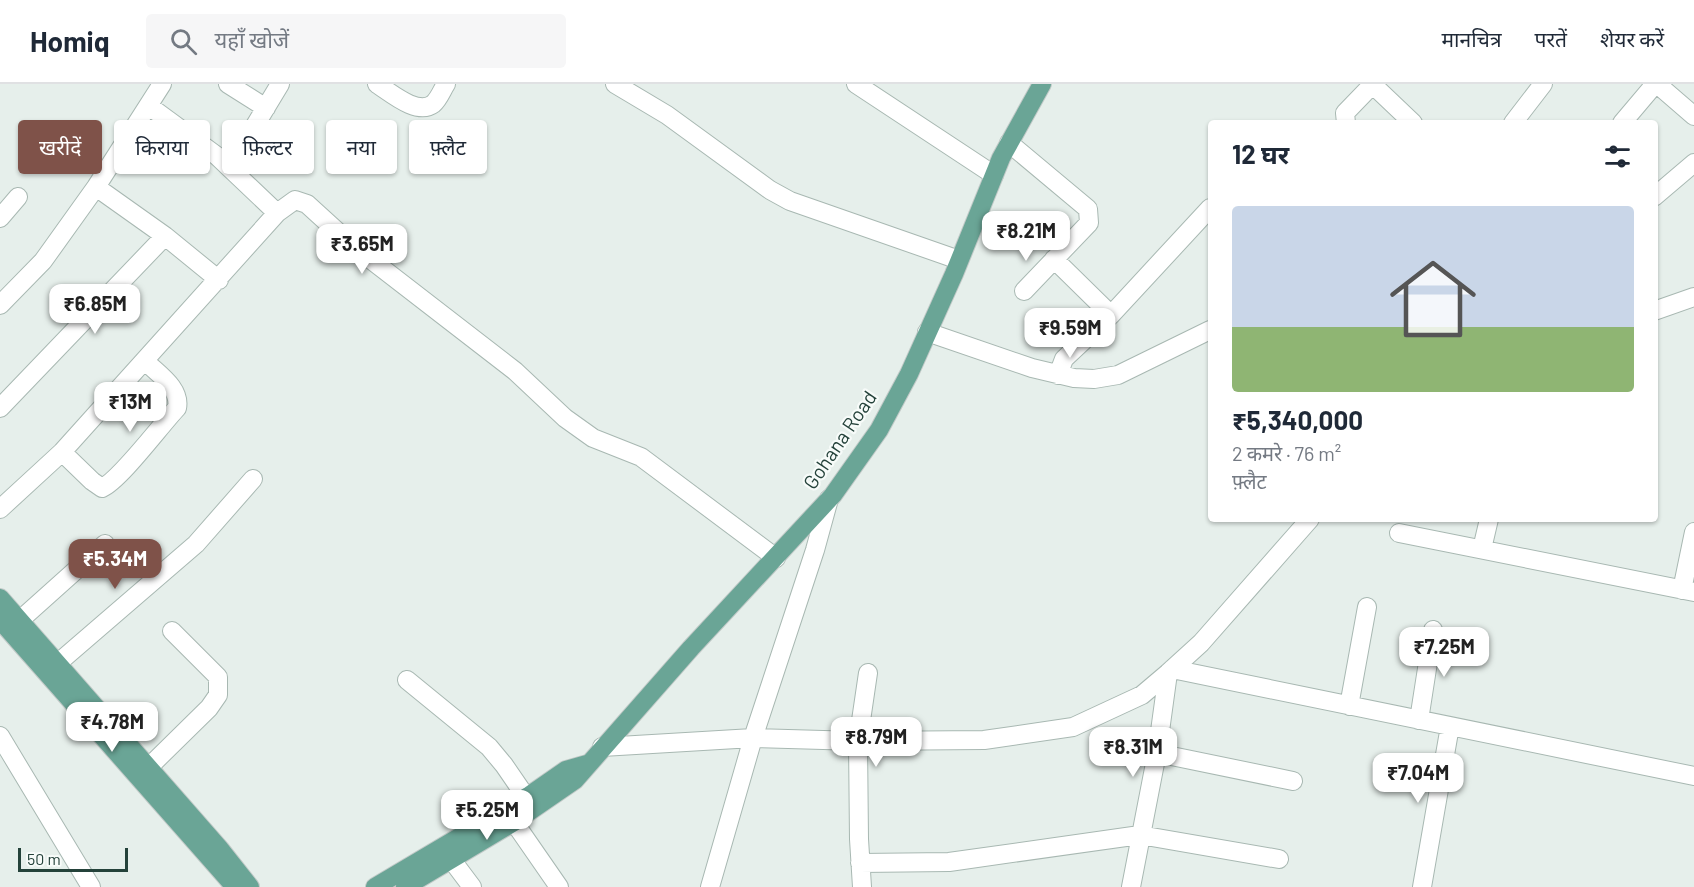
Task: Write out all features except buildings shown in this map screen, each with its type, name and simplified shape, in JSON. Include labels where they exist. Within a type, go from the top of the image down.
[{"type":"main road","name":"Gohana Road","points":[[405,887],[514,822],[575,780],[602,747],[829,500],[879,430],[909,374],[994,175],[1042,84]]},
{"type":"main road","points":[[0,598],[220,849],[250,887]]},
{"type":"main road","points":[[0,620],[235,887]]},
{"type":"main road","points":[[375,887],[526,797],[566,770],[587,764]]},
{"type":"street","points":[[0,305],[43,261],[96,187],[162,84]]},
{"type":"street","points":[[228,84],[266,108]]},
{"type":"street","points":[[259,120],[280,84]]},
{"type":"street","points":[[377,84],[410,104],[424,106],[435,102],[446,84]]},
{"type":"street","points":[[615,84],[667,115],[770,190],[790,201],[959,260]]},
{"type":"street","points":[[856,84],[876,89],[994,175]]},
{"type":"street","points":[[1346,120],[1345,113],[1373,84],[1410,120]]},
{"type":"street","points":[[1515,120],[1543,84]]},
{"type":"street","points":[[1626,120],[1656,84],[1694,116]]},
{"type":"street","points":[[149,106],[222,161]]},
{"type":"street","points":[[1009,143],[1088,209],[1089,223],[1024,291]]},
{"type":"street","points":[[1658,194],[1694,163]]},
{"type":"street","points":[[237,174],[277,213]]},
{"type":"street","points":[[96,187],[165,236],[219,280]]},
{"type":"street","points":[[0,218],[18,197]]},
{"type":"street","points":[[0,509],[62,452],[277,213],[291,201],[307,204],[352,244],[515,371],[566,418],[593,438],[641,457],[776,558]]},
{"type":"street","points":[[1058,375],[1064,359],[1111,315],[1208,210]]},
{"type":"street","points":[[0,408],[165,236]]},
{"type":"street","points":[[1054,259],[1111,315]]},
{"type":"street","points":[[1658,310],[1694,297]]},
{"type":"street","points":[[927,332],[1058,375],[1094,379],[1118,375],[1208,331]]},
{"type":"street","points":[[62,452],[102,488],[107,486],[177,408],[179,400],[176,392],[145,361]]},
{"type":"street","points":[[57,663],[196,544],[253,479]]},
{"type":"street","points":[[710,887],[753,738],[815,550],[829,500]]},
{"type":"street","points":[[602,747],[753,738],[858,741],[984,740],[1073,727],[1142,695],[1170,671],[1201,643],[1307,522]]},
{"type":"street","points":[[1482,549],[1488,522]]},
{"type":"street","points":[[1399,533],[1688,591],[1694,532]]},
{"type":"street","points":[[19,621],[105,544]]},
{"type":"street","points":[[1349,706],[1367,607]]},
{"type":"street","points":[[1419,720],[1433,630]]},
{"type":"street","points":[[149,767],[209,708],[218,695],[218,676],[172,631]]},
{"type":"street","points":[[1170,671],[1694,776]]},
{"type":"street","points":[[1131,887],[1170,671]]},
{"type":"street","points":[[862,887],[858,741],[868,673]]},
{"type":"street","points":[[407,680],[489,747],[526,797]]},
{"type":"street","points":[[1422,887],[1450,726]]},
{"type":"street","points":[[0,736],[92,887]]},
{"type":"street","points":[[1157,753],[1293,781]]},
{"type":"street","points":[[514,822],[559,887]]},
{"type":"street","points":[[860,863],[949,861],[1140,835],[1279,859]]},
{"type":"street","points":[[451,859],[472,887]]}]
